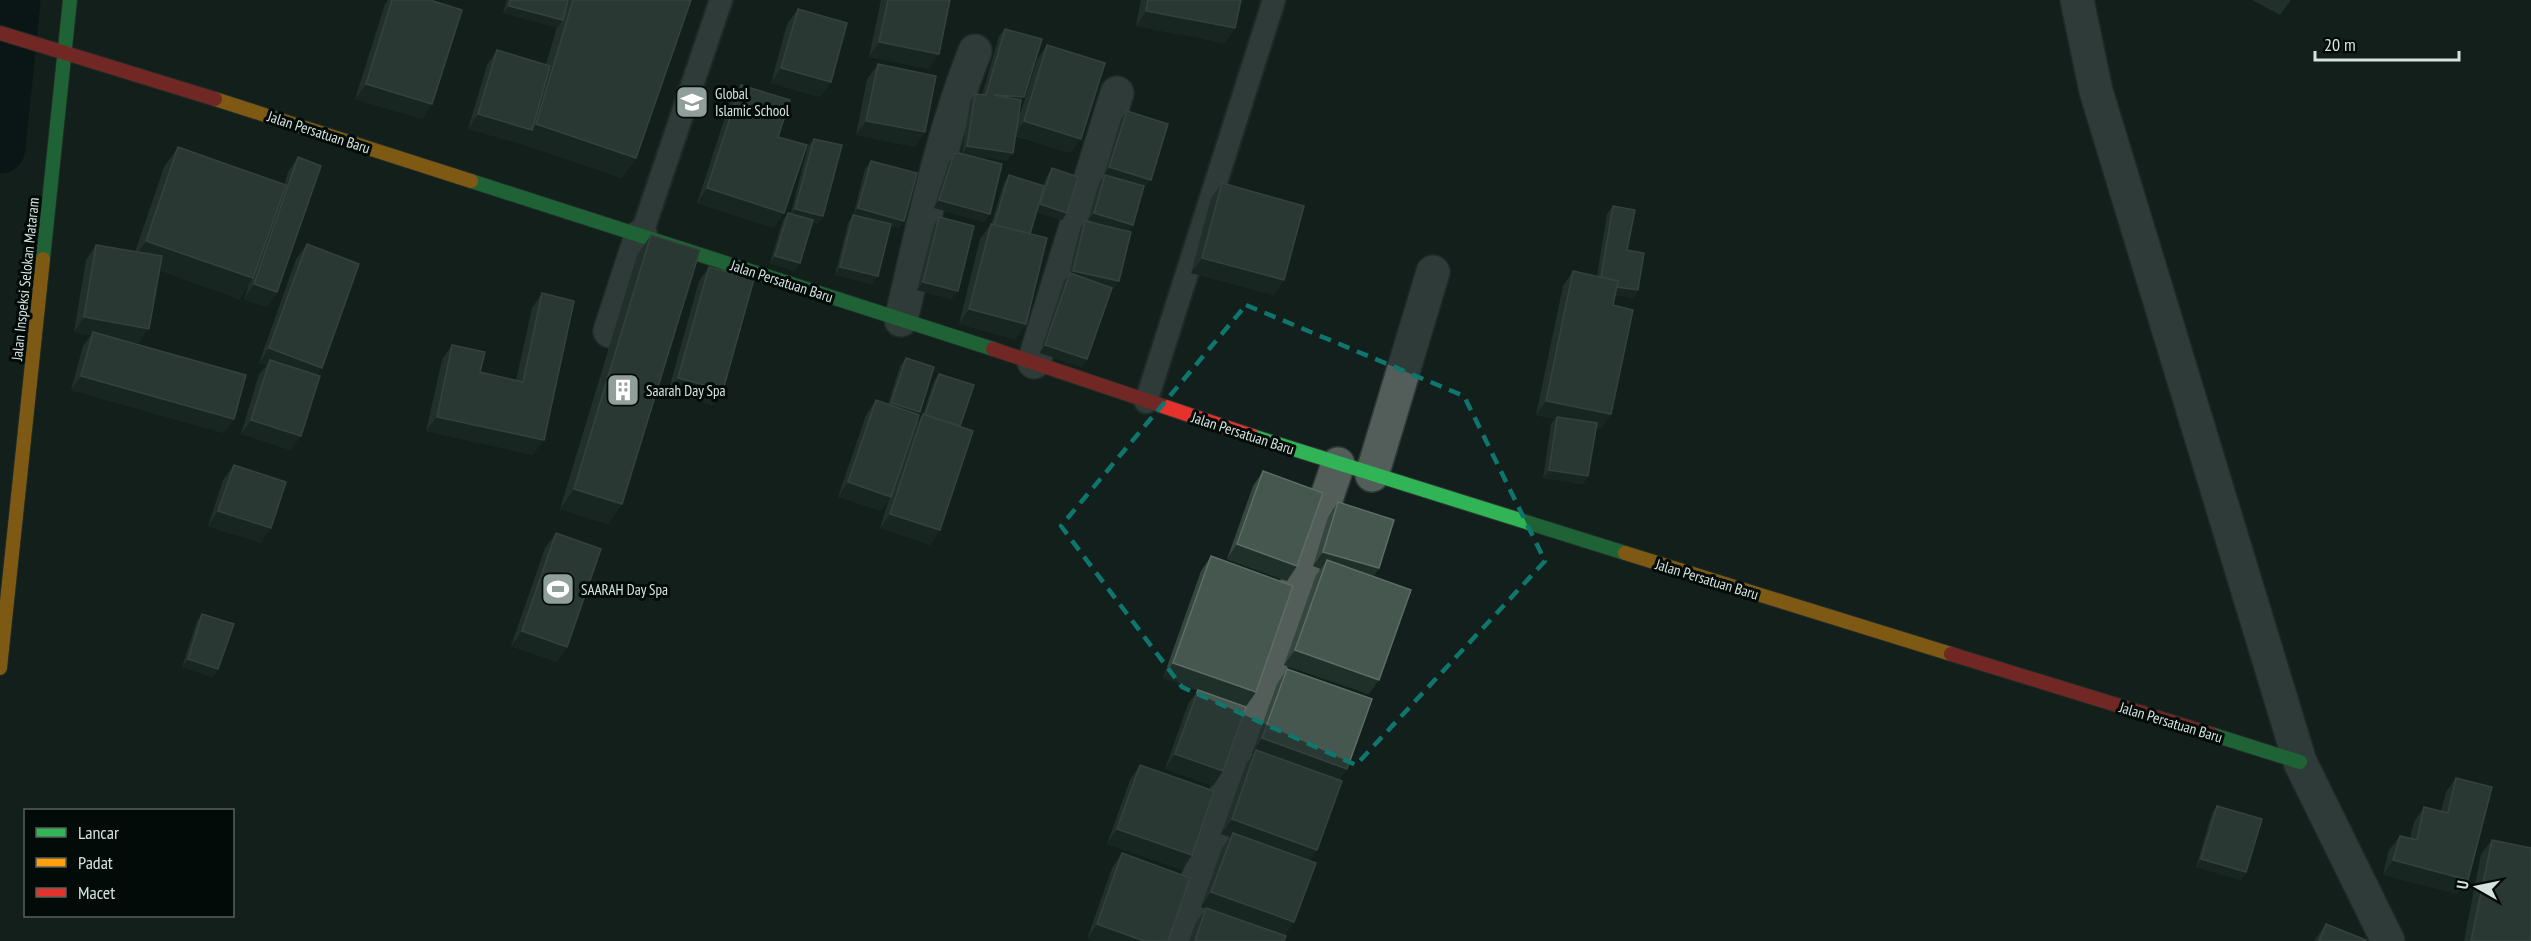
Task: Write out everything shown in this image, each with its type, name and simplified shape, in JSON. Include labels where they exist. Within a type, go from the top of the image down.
[{"type":"street","name":"Jalan Inspeksi Selokan Mataram","points":[[0,668],[70,0]]},
{"type":"street","points":[[2077,0],[2096,91],[2300,762],[2388,941]]},
{"type":"street","name":"Jalan Persatuan Baru","points":[[0,33],[273,117],[1034,362],[1146,402],[1372,475],[2300,762]]},
{"type":"street","points":[[900,320],[963,81],[975,51]]},
{"type":"street","points":[[1034,362],[1117,93]]},
{"type":"street","points":[[610,331],[641,236]]},
{"type":"street","points":[[1372,475],[1433,272]]},
{"type":"street","points":[[1177,941],[1338,464]]},
{"type":"lane","points":[[641,236],[721,0]]},
{"type":"lane","points":[[1146,402],[1274,0]]},
{"type":"highlighted area","points":[[1246,305],[1464,396],[1545,561],[1356,765],[1182,687],[1061,526]]},
{"type":"building","points":[[392,0],[430,0],[462,10],[432,104],[366,84]]},
{"type":"building","points":[[510,0],[568,0],[563,20],[509,6]]},
{"type":"building","points":[[573,0],[691,0],[636,158],[536,124]]},
{"type":"building","points":[[888,0],[950,0],[939,54],[879,42]]},
{"type":"building","points":[[1148,0],[1241,0],[1235,28],[1146,11]]},
{"type":"building","points":[[798,9],[847,23],[831,82],[781,68]]},
{"type":"building","points":[[1005,29],[1042,39],[1024,97],[994,95],[1021,100],[1013,153],[967,146],[975,94],[986,95]]},
{"type":"building","points":[[1047,45],[1105,63],[1081,139],[1024,121]]},
{"type":"building","points":[[497,50],[550,66],[532,130],[478,114]]},
{"type":"building","points":[[878,64],[936,76],[925,132],[866,121]]},
{"type":"building","points":[[741,85],[790,100],[778,137],[807,145],[784,213],[707,188]]},
{"type":"building","points":[[1127,111],[1168,124],[1151,180],[1109,167]]},
{"type":"building","points":[[814,139],[842,145],[823,216],[795,209]]},
{"type":"building","points":[[178,147],[286,185],[253,278],[146,241]]},
{"type":"building","points":[[959,153],[1002,164],[990,214],[939,200],[954,154]]},
{"type":"building","points":[[298,157],[321,166],[277,292],[254,284]]},
{"type":"building","points":[[871,161],[917,173],[904,221],[858,208]]},
{"type":"building","points":[[1052,168],[1078,177],[1067,213],[1040,204]]},
{"type":"building","points":[[1009,175],[1044,186],[1030,234],[994,225]]},
{"type":"building","points":[[1105,175],[1144,186],[1133,225],[1094,213]]},
{"type":"building","points":[[1222,183],[1304,206],[1284,280],[1202,258]]},
{"type":"building","points":[[1613,206],[1635,210],[1627,250],[1644,253],[1638,290],[1617,287],[1618,281],[1601,277]]},
{"type":"building","points":[[788,213],[813,220],[800,263],[775,256]]},
{"type":"building","points":[[853,215],[891,224],[878,276],[840,267]]},
{"type":"building","points":[[939,217],[974,226],[958,291],[923,282]]},
{"type":"building","points":[[1085,221],[1131,232],[1119,281],[1073,271]]},
{"type":"building","points":[[991,224],[1047,238],[1026,324],[969,309]]},
{"type":"building","name":"Saarah Day Spa","points":[[651,235],[700,250],[622,504],[574,489]]},
{"type":"building","points":[[307,244],[359,264],[322,368],[269,348]]},
{"type":"building","points":[[96,245],[162,256],[149,329],[84,317]]},
{"type":"building","points":[[709,267],[754,279],[723,390],[678,378]]},
{"type":"building","points":[[1573,271],[1618,281],[1613,305],[1633,310],[1611,414],[1546,401]]},
{"type":"building","points":[[1070,273],[1112,288],[1087,359],[1045,345]]},
{"type":"building","points":[[542,293],[574,301],[544,440],[437,417],[452,345],[485,352],[480,372],[523,382]]},
{"type":"building","points":[[93,332],[246,375],[234,419],[81,376]]},
{"type":"building","points":[[906,358],[934,367],[920,412],[891,403]]},
{"type":"building","points":[[270,360],[320,376],[301,436],[251,420]]},
{"type":"building","points":[[939,374],[974,385],[960,426],[925,415]]},
{"type":"building","points":[[876,400],[919,415],[891,497],[848,482]]},
{"type":"building","points":[[923,414],[973,431],[940,530],[890,514]]},
{"type":"building","points":[[1557,417],[1597,423],[1588,476],[1549,470]]},
{"type":"building","points":[[234,465],[286,482],[271,528],[218,511]]},
{"type":"building","points":[[1263,471],[1323,493],[1297,566],[1237,544]]},
{"type":"building","points":[[1338,502],[1394,520],[1379,568],[1323,552]]},
{"type":"building","points":[[556,533],[601,549],[567,647],[522,631]]},
{"type":"building","points":[[1211,556],[1293,586],[1256,692],[1173,663]]},
{"type":"building","points":[[1327,560],[1411,590],[1379,680],[1295,650]]},
{"type":"building","points":[[202,614],[234,624],[218,669],[188,659]]},
{"type":"building","points":[[1287,669],[1372,699],[1347,769],[1262,738]]},
{"type":"building","points":[[1198,690],[1246,707],[1223,771],[1175,754]]},
{"type":"building","points":[[1256,750],[1342,781],[1317,850],[1232,819]]},
{"type":"building","points":[[1140,765],[1214,791],[1192,855],[1117,829]]},
{"type":"building","points":[[2456,778],[2492,787],[2468,880],[2393,860],[2400,836],[2417,840],[2424,807],[2448,813]]},
{"type":"building","points":[[2217,806],[2262,819],[2246,872],[2201,859]]},
{"type":"building","points":[[1233,833],[1316,863],[1294,922],[1211,892]]},
{"type":"building","points":[[2492,840],[2531,848],[2531,941],[2471,941]]},
{"type":"building","points":[[1122,853],[1190,878],[1168,941],[1144,941],[1097,924]]},
{"type":"building","points":[[1206,908],[1286,936],[1284,941],[1195,941]]},
{"type":"building","points":[[2326,924],[2366,940],[2366,941],[2319,941]]},
{"type":"waterway","points":[[0,148],[15,0]]},
{"type":"traffic: fast","points":[[43,259],[70,0]]},
{"type":"traffic: fast","points":[[471,181],[993,349]]},
{"type":"traffic: fast","points":[[1252,436],[1625,553]]},
{"type":"traffic: fast","points":[[2211,734],[2300,762]]},
{"type":"traffic: slow","points":[[215,99],[471,181]]},
{"type":"traffic: slow","points":[[0,668],[43,259]]},
{"type":"traffic: slow","points":[[1625,553],[1951,654]]},
{"type":"traffic: jam","points":[[0,33],[215,99]]},
{"type":"traffic: jam","points":[[993,349],[1252,436]]},
{"type":"traffic: jam","points":[[1951,654],[2211,734]]},
{"type":"place","name":"Global Islamic School","points":[[692,102]]},
{"type":"place","name":"Saarah Day Spa","points":[[623,390]]},
{"type":"place","name":"SAARAH Day Spa","points":[[558,589]]}]
